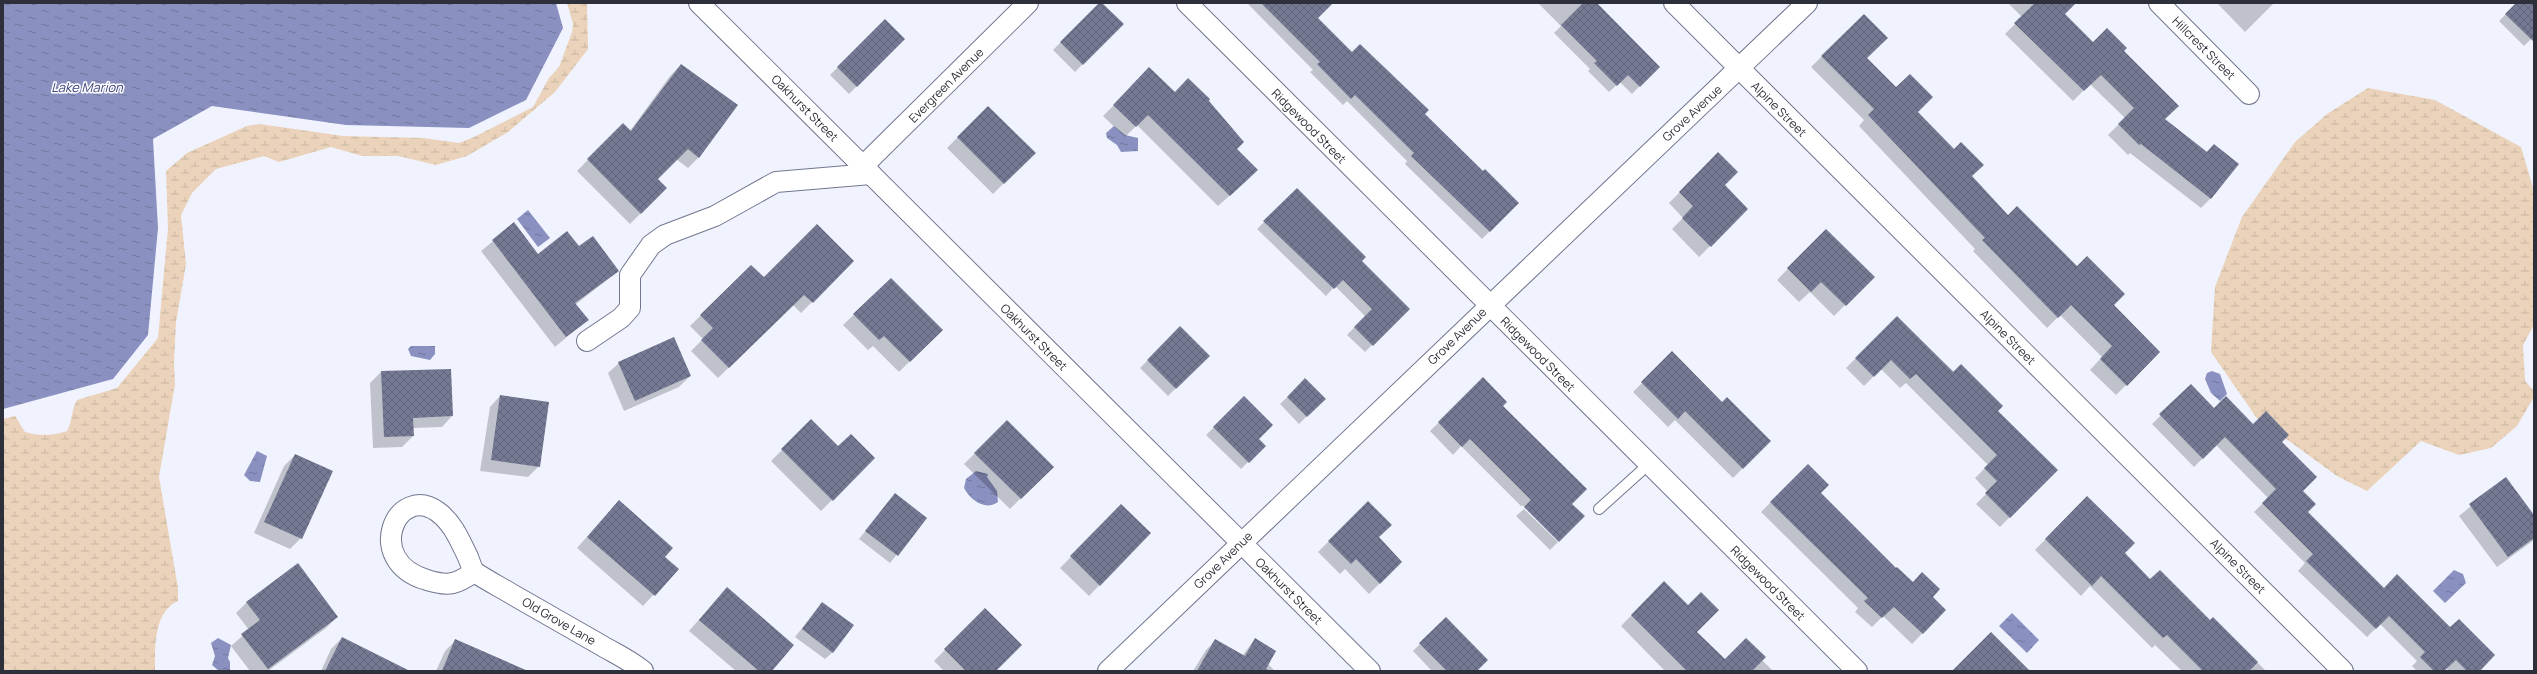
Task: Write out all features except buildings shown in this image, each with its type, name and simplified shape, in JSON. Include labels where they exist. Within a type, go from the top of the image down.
[{"type":"street","name":"Oakhurst Street","points":[[698,3],[1370,671]]},
{"type":"street","name":"Evergreen Avenue","points":[[867,170],[1028,3]]},
{"type":"street","name":"Ridgewood Street","points":[[1187,3],[1857,671]]},
{"type":"street","name":"Alpine Street","points":[[1674,3],[2343,671]]},
{"type":"street","name":"Grove Avenue","points":[[1108,671],[1489,305],[1807,3]]},
{"type":"street","name":"Hillcrest Street","points":[[2159,3],[2249,94]]},
{"type":"street","points":[[587,341],[622,318],[630,308],[630,275],[651,245],[665,235],[715,216],[776,182],[867,170]]},
{"type":"street","points":[[422,505],[432,508],[446,518],[460,539],[474,572],[458,583],[439,584],[418,578],[399,564],[392,552],[390,536],[394,519],[409,507],[422,505]]},
{"type":"street","name":"Old Grove Lane","points":[[474,572],[643,671]]},
{"type":"lane","points":[[1600,509],[1649,464]]},
{"type":"green space","points":[[567,3],[587,3],[588,49],[555,92],[508,132],[467,156],[436,165],[398,156],[362,156],[331,147],[279,162],[264,156],[216,169],[192,193],[181,215],[186,264],[176,322],[174,362],[175,384],[159,477],[178,588],[178,601],[170,606],[164,613],[160,622],[157,632],[155,671],[3,671],[3,419],[15,416],[25,432],[30,433],[51,435],[67,431],[77,400],[117,388],[158,338],[168,228],[166,171],[187,153],[247,126],[260,124],[343,136],[423,138],[459,143],[472,138],[533,107],[549,78],[559,67],[572,32],[573,24]]},
{"type":"green space","points":[[2368,88],[2435,100],[2521,147],[2534,191],[2534,325],[2523,345],[2525,381],[2534,391],[2534,397],[2517,426],[2491,448],[2459,455],[2421,441],[2367,491],[2337,476],[2256,417],[2211,352],[2215,287],[2242,217],[2295,142],[2327,114]]},
{"type":"water","name":"Lake Marion","points":[[3,3],[556,3],[563,28],[526,100],[469,128],[346,125],[212,106],[153,139],[158,228],[148,335],[113,379],[3,409]]},
{"type":"water","points":[[1114,126],[1125,135],[1138,138],[1138,151],[1121,152],[1117,145],[1107,138],[1106,133]]},
{"type":"water","points":[[528,210],[550,238],[538,247],[517,219]]},
{"type":"water","points":[[411,346],[435,346],[435,354],[430,360],[411,356],[408,349]]},
{"type":"water","points":[[2212,371],[2220,374],[2227,394],[2220,401],[2211,393],[2205,379],[2207,373]]},
{"type":"water","points":[[257,451],[267,456],[260,482],[250,481],[244,475]]},
{"type":"water","points":[[976,471],[988,474],[987,477],[997,491],[998,502],[993,505],[984,505],[975,501],[964,488],[966,479]]},
{"type":"water","points":[[2454,570],[2463,574],[2466,583],[2445,603],[2433,591]]},
{"type":"water","points":[[2012,613],[2039,640],[2027,653],[1999,626]]},
{"type":"water","points":[[218,638],[231,645],[228,658],[230,662],[230,671],[219,671],[212,665],[215,656],[211,643]]}]
